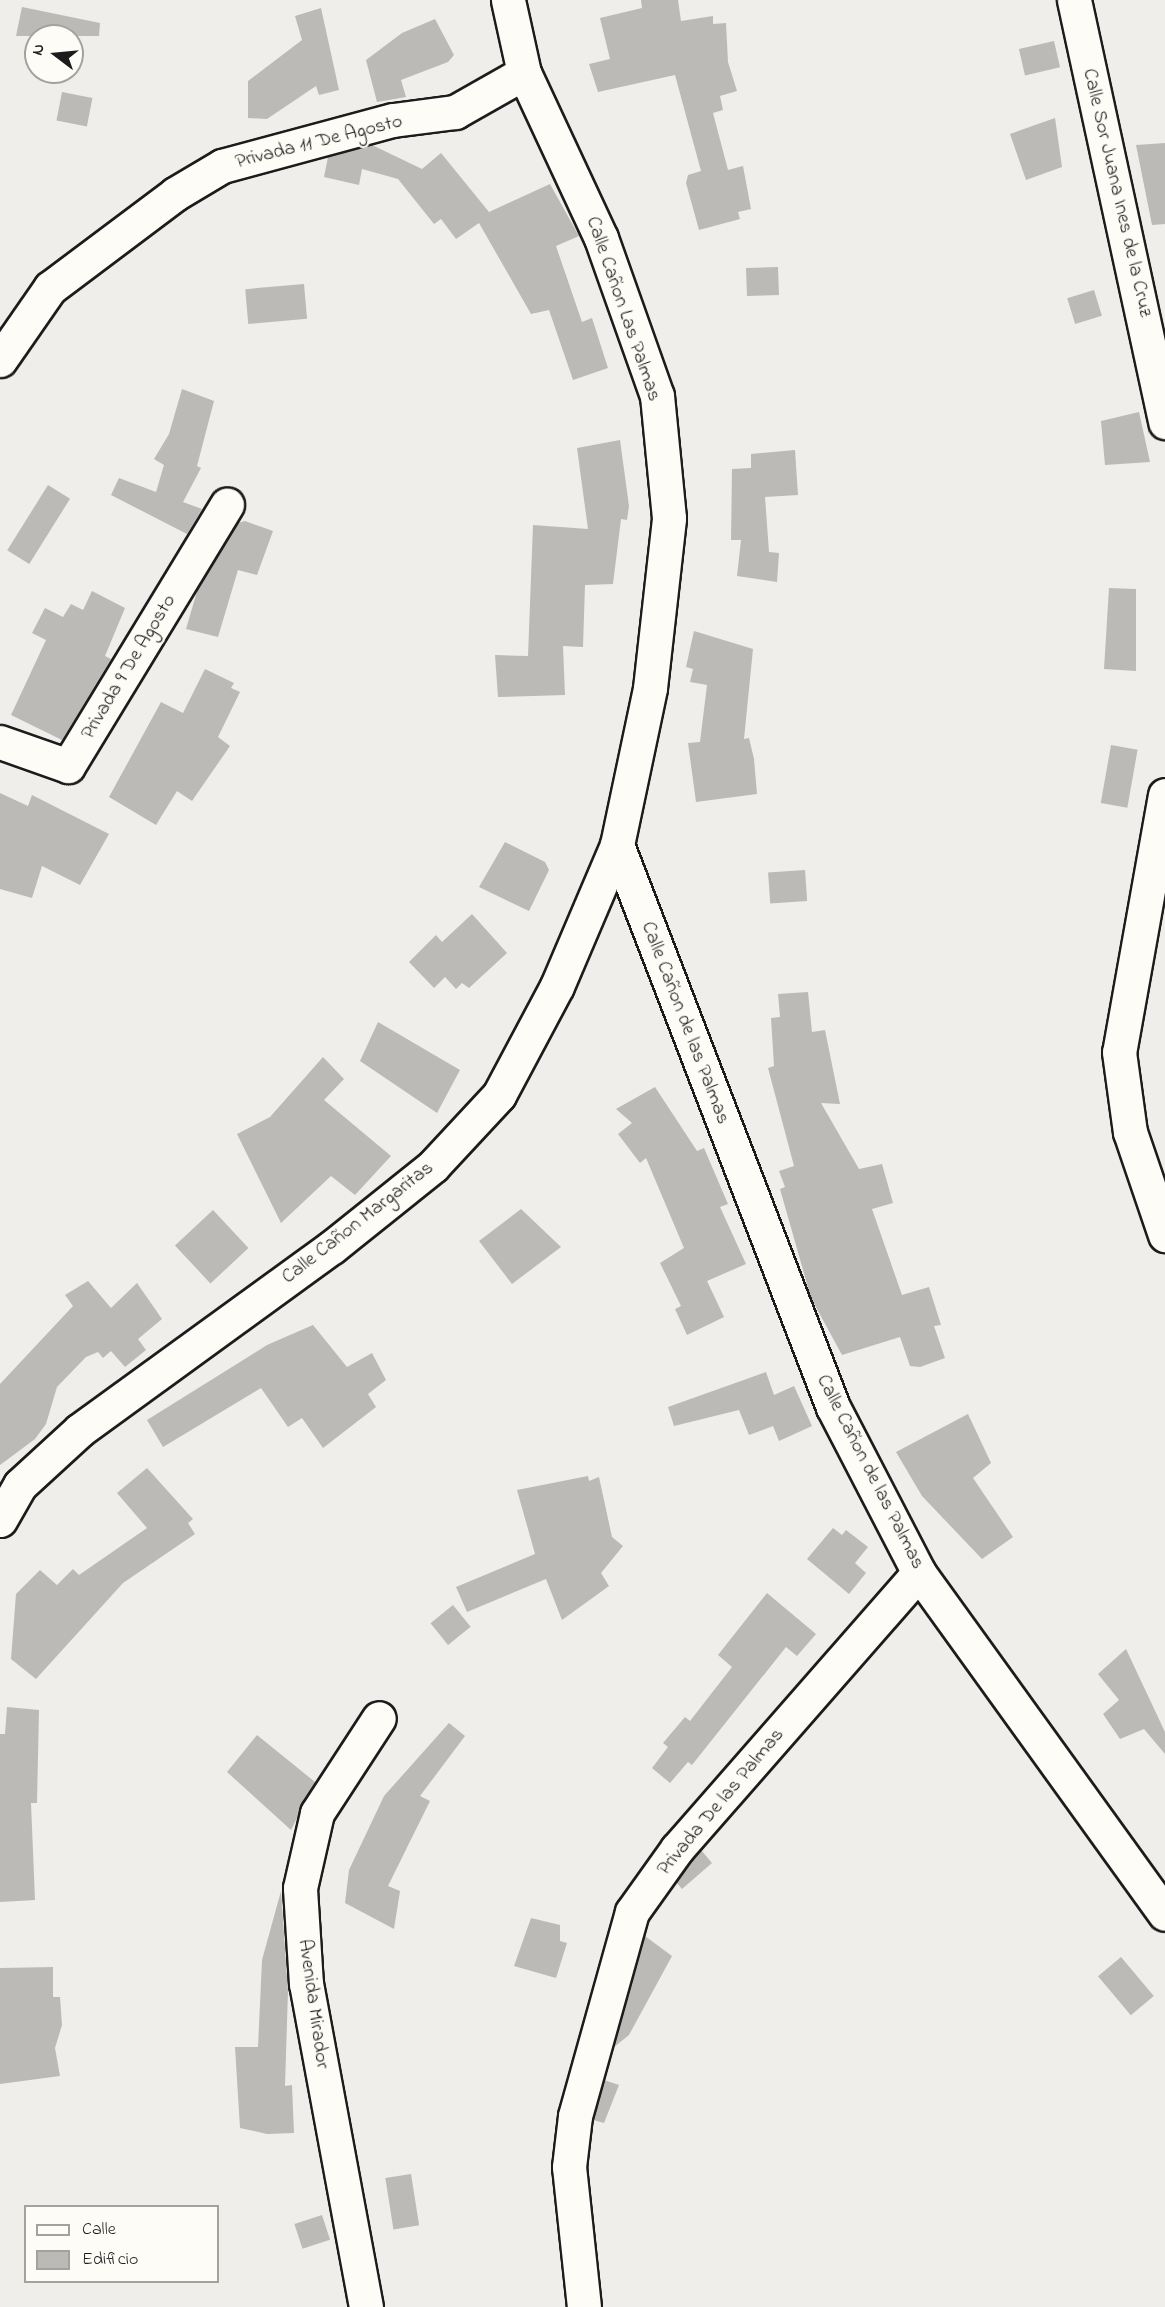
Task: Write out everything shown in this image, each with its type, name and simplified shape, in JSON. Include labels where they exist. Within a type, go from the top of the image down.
[{"type":"street","name":"Calle Cañon Las Palmas","points":[[508,0],[524,73],[601,238],[657,396],[669,518],[650,688],[617,845]]},
{"type":"street","name":"Calle Sor Juana Ines de la Cruz","points":[[1074,0],[1155,312],[1165,422]]},
{"type":"street","name":"Privada 11 De Agosto","points":[[0,360],[50,288],[175,194],[222,166],[393,120],[455,112],[524,73]]},
{"type":"street","name":"Privada 9 De Agosto","points":[[0,741],[68,766],[227,505]]},
{"type":"street","points":[[1165,795],[1119,1052],[1130,1132],[1165,1235]]},
{"type":"street","name":"Calle Cañon Margaritas","points":[[0,1520],[10,1484],[80,1430],[332,1247],[423,1173],[499,1095],[557,986],[617,845]]},
{"type":"street","name":"Calle Cañon de las Palmas","points":[[617,845],[833,1407],[919,1573],[1165,1914]]},
{"type":"street","name":"Privada De las Palmas","points":[[584,2307],[569,2167],[586,2067],[632,1912],[678,1849],[919,1573]]},
{"type":"street","name":"Avenida Mirador","points":[[366,2307],[306,1984],[300,1888],[317,1813],[379,1718]]},
{"type":"building","points":[[641,0],[678,0],[681,21],[713,16],[713,24],[726,23],[728,62],[737,91],[720,96],[723,110],[713,113],[728,170],[743,166],[751,209],[738,212],[740,219],[699,230],[686,183],[688,175],[701,171],[675,75],[598,92],[589,64],[610,59],[600,18],[642,8]]},
{"type":"building","points":[[22,7],[100,23],[99,36],[84,36],[84,24],[24,24],[24,36],[16,36]]},
{"type":"building","points":[[321,8],[339,90],[319,95],[316,86],[267,119],[248,118],[248,81],[302,40],[295,16]]},
{"type":"building","points":[[435,19],[454,55],[448,62],[401,80],[406,97],[377,102],[366,60],[402,33]]},
{"type":"building","points":[[1054,41],[1060,67],[1025,75],[1019,49]]},
{"type":"building","points":[[62,92],[92,98],[87,126],[56,120]]},
{"type":"building","points":[[1055,118],[1062,167],[1026,180],[1010,134]]},
{"type":"building","points":[[1165,143],[1165,224],[1152,225],[1136,145]]},
{"type":"building","points":[[372,145],[422,169],[441,153],[489,212],[550,184],[579,236],[556,246],[582,322],[592,318],[608,368],[573,380],[549,310],[531,314],[479,223],[456,239],[441,219],[434,224],[398,179],[362,169],[359,185],[324,177],[328,157]]},
{"type":"building","points":[[778,267],[779,295],[747,296],[746,268]]},
{"type":"building","points":[[304,284],[307,319],[248,324],[245,289]]},
{"type":"building","points":[[1094,290],[1102,316],[1075,324],[1067,298]]},
{"type":"building","points":[[182,389],[214,401],[197,466],[201,468],[183,502],[202,509],[187,534],[111,495],[119,478],[156,492],[164,465],[154,459],[169,434]]},
{"type":"building","points":[[1139,412],[1150,462],[1105,465],[1101,421]]},
{"type":"building","points":[[620,440],[629,506],[627,520],[621,519],[613,584],[585,585],[583,647],[563,646],[565,695],[498,697],[495,655],[528,656],[533,525],[588,529],[577,448]]},
{"type":"building","points":[[795,450],[798,495],[765,497],[769,552],[779,553],[777,582],[737,576],[741,540],[731,540],[732,469],[751,468],[751,454]]},
{"type":"building","points":[[48,485],[70,499],[29,564],[7,550]]},
{"type":"building","points":[[245,521],[273,531],[257,575],[238,570],[218,637],[186,629],[198,588],[238,523]]},
{"type":"building","points":[[1109,588],[1136,589],[1136,671],[1104,669]]},
{"type":"building","points":[[92,591],[125,608],[105,656],[111,659],[62,740],[11,715],[46,640],[32,633],[45,608],[63,617],[71,604],[83,610]]},
{"type":"building","points":[[694,631],[753,649],[744,739],[749,738],[754,759],[757,794],[696,802],[688,743],[700,742],[707,685],[690,682],[693,669],[686,667]]},
{"type":"building","points":[[205,669],[234,683],[231,688],[240,692],[218,737],[230,746],[192,801],[177,791],[156,825],[109,797],[161,702],[183,713]]},
{"type":"building","points":[[1111,745],[1138,750],[1127,808],[1101,803]]},
{"type":"building","points":[[0,793],[28,806],[32,795],[109,834],[80,885],[42,866],[32,898],[0,889]]},
{"type":"building","points":[[505,842],[545,862],[549,870],[529,911],[479,887]]},
{"type":"building","points":[[805,870],[807,901],[770,904],[768,873]]},
{"type":"building","points":[[472,914],[507,953],[469,988],[462,983],[456,989],[445,977],[434,988],[409,962],[436,935],[442,942]]},
{"type":"building","points":[[808,992],[812,1032],[825,1030],[840,1104],[821,1103],[859,1169],[882,1164],[893,1203],[872,1209],[902,1295],[929,1287],[941,1325],[934,1326],[945,1358],[920,1367],[910,1366],[900,1337],[842,1355],[811,1298],[780,1189],[785,1187],[779,1171],[794,1166],[768,1068],[774,1066],[771,1018],[780,1017],[778,994]]},
{"type":"building","points":[[378,1022],[460,1070],[437,1113],[360,1061]]},
{"type":"building","points":[[323,1057],[344,1079],[324,1100],[391,1156],[355,1195],[331,1176],[281,1223],[237,1134],[270,1117]]},
{"type":"building","points":[[655,1087],[697,1151],[704,1148],[728,1204],[720,1207],[746,1264],[707,1281],[724,1317],[687,1335],[675,1309],[681,1306],[660,1263],[684,1248],[646,1158],[640,1163],[618,1134],[632,1123],[616,1109]]},
{"type":"building","points":[[521,1209],[561,1247],[512,1284],[479,1241]]},
{"type":"building","points":[[213,1210],[248,1248],[210,1283],[175,1245]]},
{"type":"building","points":[[88,1281],[111,1308],[137,1283],[162,1319],[138,1339],[146,1350],[125,1367],[111,1351],[103,1358],[98,1352],[86,1357],[57,1387],[46,1424],[35,1439],[0,1465],[0,1384],[73,1306],[65,1295]]},
{"type":"building","points":[[313,1325],[347,1367],[372,1353],[386,1380],[368,1394],[376,1407],[323,1448],[302,1418],[288,1427],[261,1388],[163,1447],[147,1420],[267,1345]]},
{"type":"building","points":[[766,1372],[774,1395],[794,1386],[812,1426],[779,1441],[773,1426],[749,1435],[739,1410],[674,1426],[668,1407]]},
{"type":"building","points":[[968,1414],[991,1463],[973,1478],[1013,1537],[982,1559],[922,1496],[896,1452]]},
{"type":"building","points":[[147,1468],[193,1519],[188,1523],[195,1534],[123,1583],[36,1679],[11,1659],[16,1594],[40,1570],[57,1585],[73,1569],[79,1575],[147,1528],[117,1493]]},
{"type":"building","points":[[588,1476],[589,1481],[599,1477],[612,1537],[623,1546],[601,1573],[609,1586],[562,1620],[546,1579],[467,1612],[456,1587],[535,1554],[517,1490]]},
{"type":"building","points":[[833,1528],[842,1535],[846,1530],[868,1547],[855,1563],[866,1573],[849,1594],[807,1559]]},
{"type":"building","points":[[767,1593],[816,1634],[797,1656],[786,1647],[692,1765],[688,1762],[670,1783],[652,1768],[668,1747],[663,1743],[685,1717],[690,1721],[732,1667],[718,1655]]},
{"type":"building","points":[[453,1605],[471,1627],[448,1645],[430,1623]]},
{"type":"building","points":[[1126,1649],[1165,1732],[1165,1754],[1144,1729],[1120,1739],[1103,1714],[1119,1700],[1098,1674]]},
{"type":"building","points":[[7,1707],[39,1710],[37,1803],[31,1803],[35,1900],[0,1902],[0,1734],[5,1734]]},
{"type":"building","points":[[449,1723],[465,1736],[420,1796],[430,1801],[388,1886],[400,1891],[394,1929],[345,1903],[349,1870],[384,1796]]},
{"type":"building","points":[[257,1735],[315,1782],[291,1830],[227,1772]]},
{"type":"building","points":[[701,1850],[712,1863],[682,1889],[676,1882]]},
{"type":"building","points":[[281,1891],[288,1991],[285,2086],[292,2085],[294,2133],[267,2134],[240,2128],[235,2047],[258,2047],[262,1960]]},
{"type":"building","points":[[531,1918],[560,1925],[560,1941],[567,1943],[556,1978],[514,1966]]},
{"type":"building","points":[[645,1936],[672,1956],[629,2035],[614,2047]]},
{"type":"building","points":[[1121,1957],[1154,1996],[1131,2015],[1098,1976]]},
{"type":"building","points":[[53,1967],[53,1997],[60,1997],[62,2025],[55,2048],[60,2076],[0,2084],[0,1968]]},
{"type":"building","points":[[604,2080],[619,2085],[604,2123],[593,2120]]},
{"type":"building","points":[[411,2174],[419,2225],[393,2229],[385,2178]]},
{"type":"building","points":[[322,2215],[330,2240],[302,2249],[294,2224]]}]
